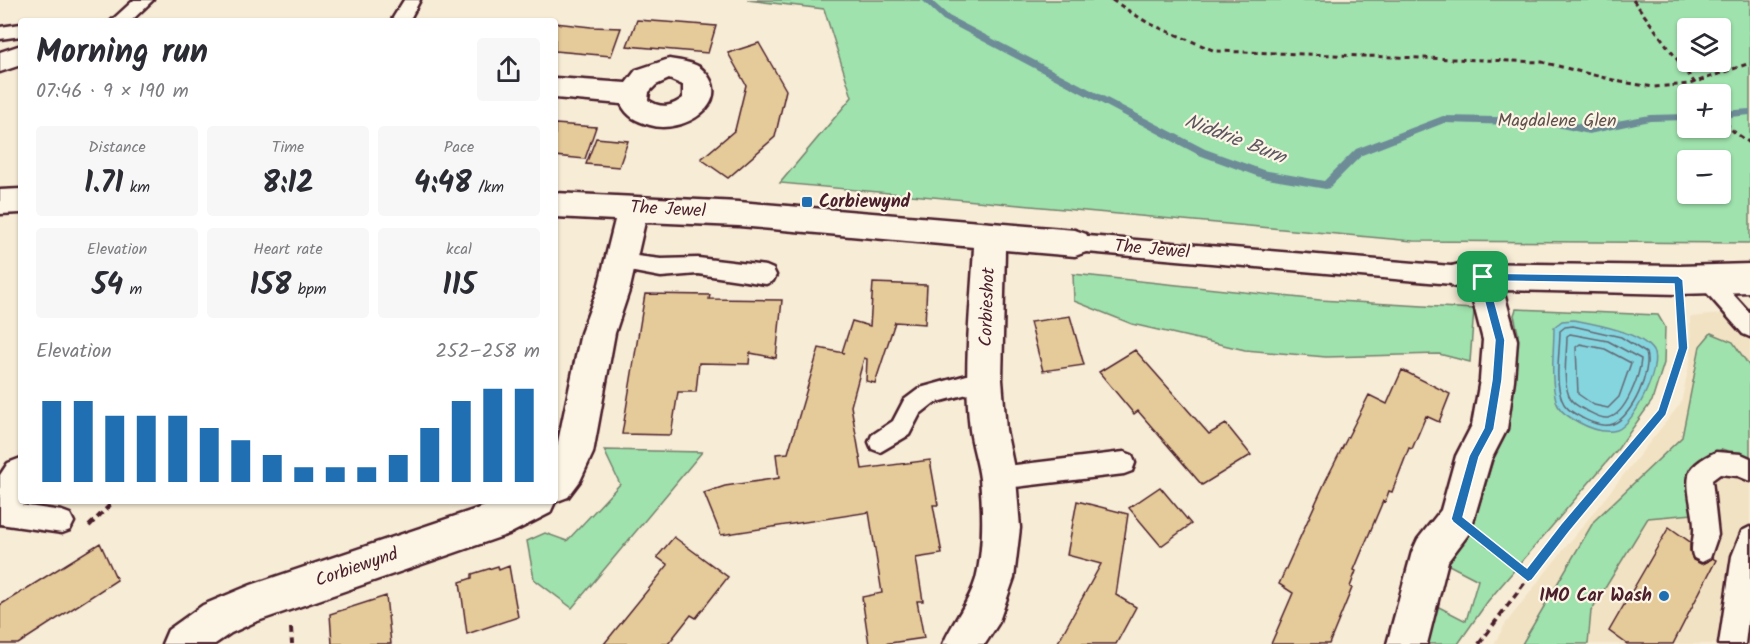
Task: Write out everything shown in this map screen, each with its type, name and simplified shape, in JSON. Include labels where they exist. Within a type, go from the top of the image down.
[{"type":"street","points":[[0,62],[18,56]]},
{"type":"street","points":[[558,88],[633,94]]},
{"type":"street","points":[[0,202],[18,201]]},
{"type":"street","name":"The Jewel","points":[[558,205],[739,214],[1075,243]]},
{"type":"street","points":[[558,481],[575,453],[597,333],[614,288],[633,208]]},
{"type":"street","name":"Corbieshot","points":[[963,644],[984,610],[995,578],[1001,528],[998,478],[988,430],[985,380],[990,235]]},
{"type":"street","points":[[1407,644],[1431,552],[1457,519],[1474,456],[1489,429],[1497,380],[1500,340],[1473,277]]},
{"type":"street","name":"The Jewel","points":[[1473,277],[1750,278]]},
{"type":"street","points":[[0,506],[18,479]]},
{"type":"street","name":"Corbiewynd","points":[[182,644],[217,619],[251,604],[509,516],[531,504]]},
{"type":"lane","points":[[124,18],[145,0]]},
{"type":"lane","points":[[402,18],[412,0]]},
{"type":"lane","points":[[0,33],[18,30]]},
{"type":"lane","name":"The Jewel","points":[[1075,243],[1473,277]]},
{"type":"lane","points":[[620,262],[661,268],[698,266],[766,275]]},
{"type":"lane","points":[[1692,279],[1750,328]]},
{"type":"lane","points":[[880,442],[901,428],[912,407],[928,395],[985,380]]},
{"type":"lane","points":[[998,478],[1124,463]]},
{"type":"lane","points":[[1702,550],[1706,544],[1700,476],[1716,463],[1741,465],[1750,470]]},
{"type":"lane","points":[[0,513],[62,522]]},
{"type":"lane","points":[[1732,644],[1744,556],[1750,539]]},
{"type":"lane","points":[[1738,644],[1750,628]]},
{"type":"path","points":[[1112,0],[1173,34],[1215,51],[1542,62],[1572,67],[1642,85],[1671,87],[1694,82],[1750,63]]},
{"type":"path","points":[[1633,0],[1694,82]]},
{"type":"path","points":[[1731,129],[1750,143]]},
{"type":"path","points":[[1479,644],[1565,528],[1662,412],[1683,348],[1692,279]]},
{"type":"path","points":[[1457,519],[1528,576]]},
{"type":"shaded area","points":[[1750,311],[1750,644],[1494,644],[1506,623],[1681,403],[1691,356],[1690,317]]},
{"type":"green space","name":"Magdalene Glen","points":[[747,0],[1750,0],[1750,243],[1413,241],[780,183],[852,97],[824,9]]},
{"type":"green space","points":[[1073,274],[1320,300],[1474,309],[1470,362],[1439,354],[1326,357],[1245,350],[1132,324],[1074,301]]},
{"type":"green space","points":[[1516,309],[1658,315],[1665,327],[1664,363],[1652,401],[1617,450],[1488,601],[1458,644],[1426,644],[1433,604],[1466,621],[1478,580],[1445,563],[1472,529],[1512,399],[1518,333],[1514,315]]},
{"type":"green space","points":[[1711,333],[1733,342],[1750,367],[1750,459],[1722,449],[1692,466],[1693,514],[1648,518],[1591,611],[1588,644],[1522,644],[1594,521],[1682,437],[1700,346]]},
{"type":"green space","points":[[604,450],[702,452],[572,608],[534,579],[527,541],[545,533],[567,541],[620,484]]},
{"type":"water","points":[[1574,320],[1628,334],[1647,344],[1653,351],[1654,369],[1645,394],[1624,426],[1617,430],[1602,431],[1587,426],[1568,416],[1557,404],[1553,373],[1554,327],[1562,321]]},
{"type":"building","points":[[637,20],[716,26],[708,53],[627,46]]},
{"type":"building","points":[[558,23],[621,28],[611,56],[558,51]]},
{"type":"building","points":[[759,43],[786,90],[775,137],[728,178],[701,159],[735,130],[746,85],[728,53]]},
{"type":"building","points":[[558,124],[596,127],[585,159],[558,156]]},
{"type":"building","points":[[596,138],[628,141],[619,167],[586,164]]},
{"type":"building","points":[[873,283],[927,285],[925,324],[895,322],[875,383],[866,381],[867,359],[864,358],[851,406],[862,469],[930,460],[938,505],[933,505],[942,554],[916,558],[923,601],[917,601],[924,638],[883,644],[869,644],[862,597],[882,593],[869,512],[721,535],[704,493],[725,486],[779,478],[776,454],[788,453],[819,348],[844,353],[842,352],[852,321],[870,326]]},
{"type":"building","points":[[645,294],[710,295],[709,299],[782,300],[776,358],[750,353],[749,364],[699,363],[696,392],[678,392],[671,435],[622,434]]},
{"type":"building","points":[[1070,316],[1084,365],[1043,371],[1030,322]]},
{"type":"building","points":[[1135,350],[1209,434],[1226,424],[1251,455],[1202,485],[1138,411],[1134,414],[1099,372]]},
{"type":"building","points":[[1402,370],[1450,394],[1439,422],[1426,416],[1412,449],[1409,448],[1392,492],[1389,491],[1385,502],[1383,501],[1354,570],[1356,571],[1350,587],[1352,588],[1329,644],[1271,644],[1293,593],[1279,584],[1326,480],[1369,395],[1387,404]]},
{"type":"building","points":[[1160,487],[1191,524],[1161,546],[1129,508]]},
{"type":"building","points":[[1077,501],[1128,514],[1116,595],[1136,607],[1116,644],[1057,644],[1101,564],[1067,555]]},
{"type":"building","name":"IMO Car Wash","points":[[1669,527],[1690,542],[1693,560],[1701,564],[1712,558],[1716,560],[1673,644],[1627,644],[1609,631]]},
{"type":"building","points":[[674,537],[728,577],[696,618],[691,615],[668,644],[604,644],[668,565],[657,557]]},
{"type":"building","points":[[100,543],[117,580],[18,644],[0,644],[0,605]]},
{"type":"building","points":[[498,566],[499,570],[509,566],[518,617],[467,634],[460,582],[472,578],[472,574]]},
{"type":"building","points":[[386,596],[391,644],[332,644],[330,614]]},
{"type":"waterway","name":"Niddrie Burn","points":[[926,0],[946,18],[1202,152],[1262,174],[1326,185],[1359,152],[1443,119],[1552,122],[1589,130],[1650,118],[1677,117]]},
{"type":"waterway","name":"Niddrie Burn","points":[[1731,114],[1750,112]]},
{"type":"place","name":"Corbiewynd","points":[[807,202]]},
{"type":"place","name":"IMO Car Wash","points":[[1664,596]]},
{"type":"route","points":[[1483,277],[1678,280],[1683,348],[1662,412],[1528,576],[1457,519],[1474,456],[1489,429],[1497,380],[1500,340],[1483,277]]}]
